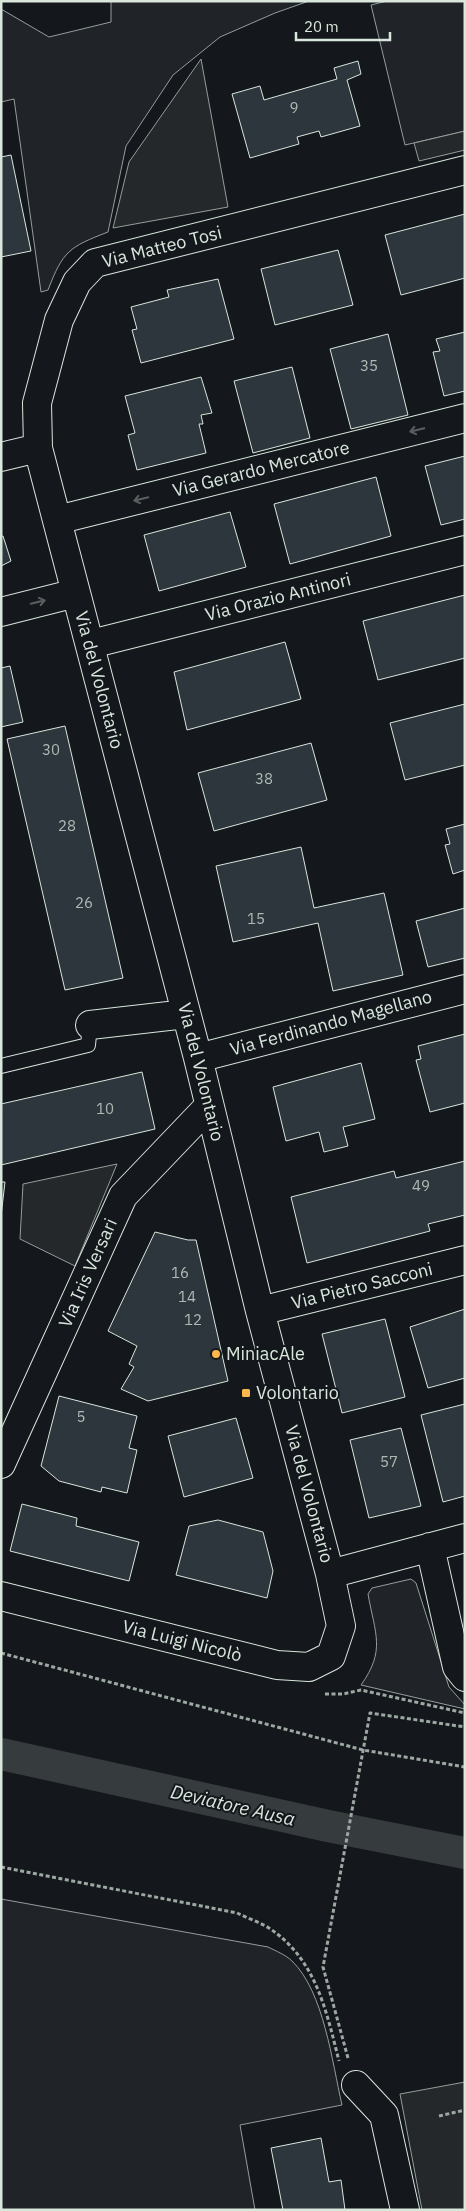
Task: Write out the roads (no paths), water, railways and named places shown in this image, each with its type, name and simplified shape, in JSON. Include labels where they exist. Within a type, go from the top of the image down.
[{"type":"street","name":"Via Matteo Tosi","points":[[57,520],[38,448],[37,403],[59,320],[77,282],[95,263],[171,243],[217,234],[465,170]]},
{"type":"street","name":"Via Gerardo Mercatore","points":[[57,520],[465,418]]},
{"type":"street","points":[[1,457],[38,448]]},
{"type":"street","name":"Via del Volontario","points":[[57,520],[198,1058],[260,1311],[330,1574],[340,1626]]},
{"type":"street","name":"Via Orazio Antinori","points":[[91,644],[465,550]]},
{"type":"street","points":[[1,612],[76,593]]},
{"type":"street","name":"Via Ferdinando Magellano","points":[[198,1058],[465,989]]},
{"type":"street","points":[[90,1025],[186,1014]]},
{"type":"street","name":"Via Iris Versari","points":[[1,1464],[123,1196],[209,1106]]},
{"type":"street","name":"Via Pietro Sacconi","points":[[260,1311],[465,1260]]},
{"type":"street","points":[[330,1574],[465,1538]]},
{"type":"street","points":[[430,1547],[457,1667],[465,1677]]},
{"type":"street","name":"Via Luigi Nicolò","points":[[1,1596],[277,1665],[309,1667],[331,1656],[340,1626]]},
{"type":"street","points":[[356,2085],[384,2115],[404,2210]]},
{"type":"lane","points":[[1,1066],[88,1045],[90,1025]]},
{"type":"waterway","name":"Deviatore Ausa","points":[[1,1754],[328,1826],[465,1853]]},
{"type":"place","name":"MiniacAle","points":[[216,1354]]},
{"type":"place","name":"Volontario","points":[[246,1393]]}]
